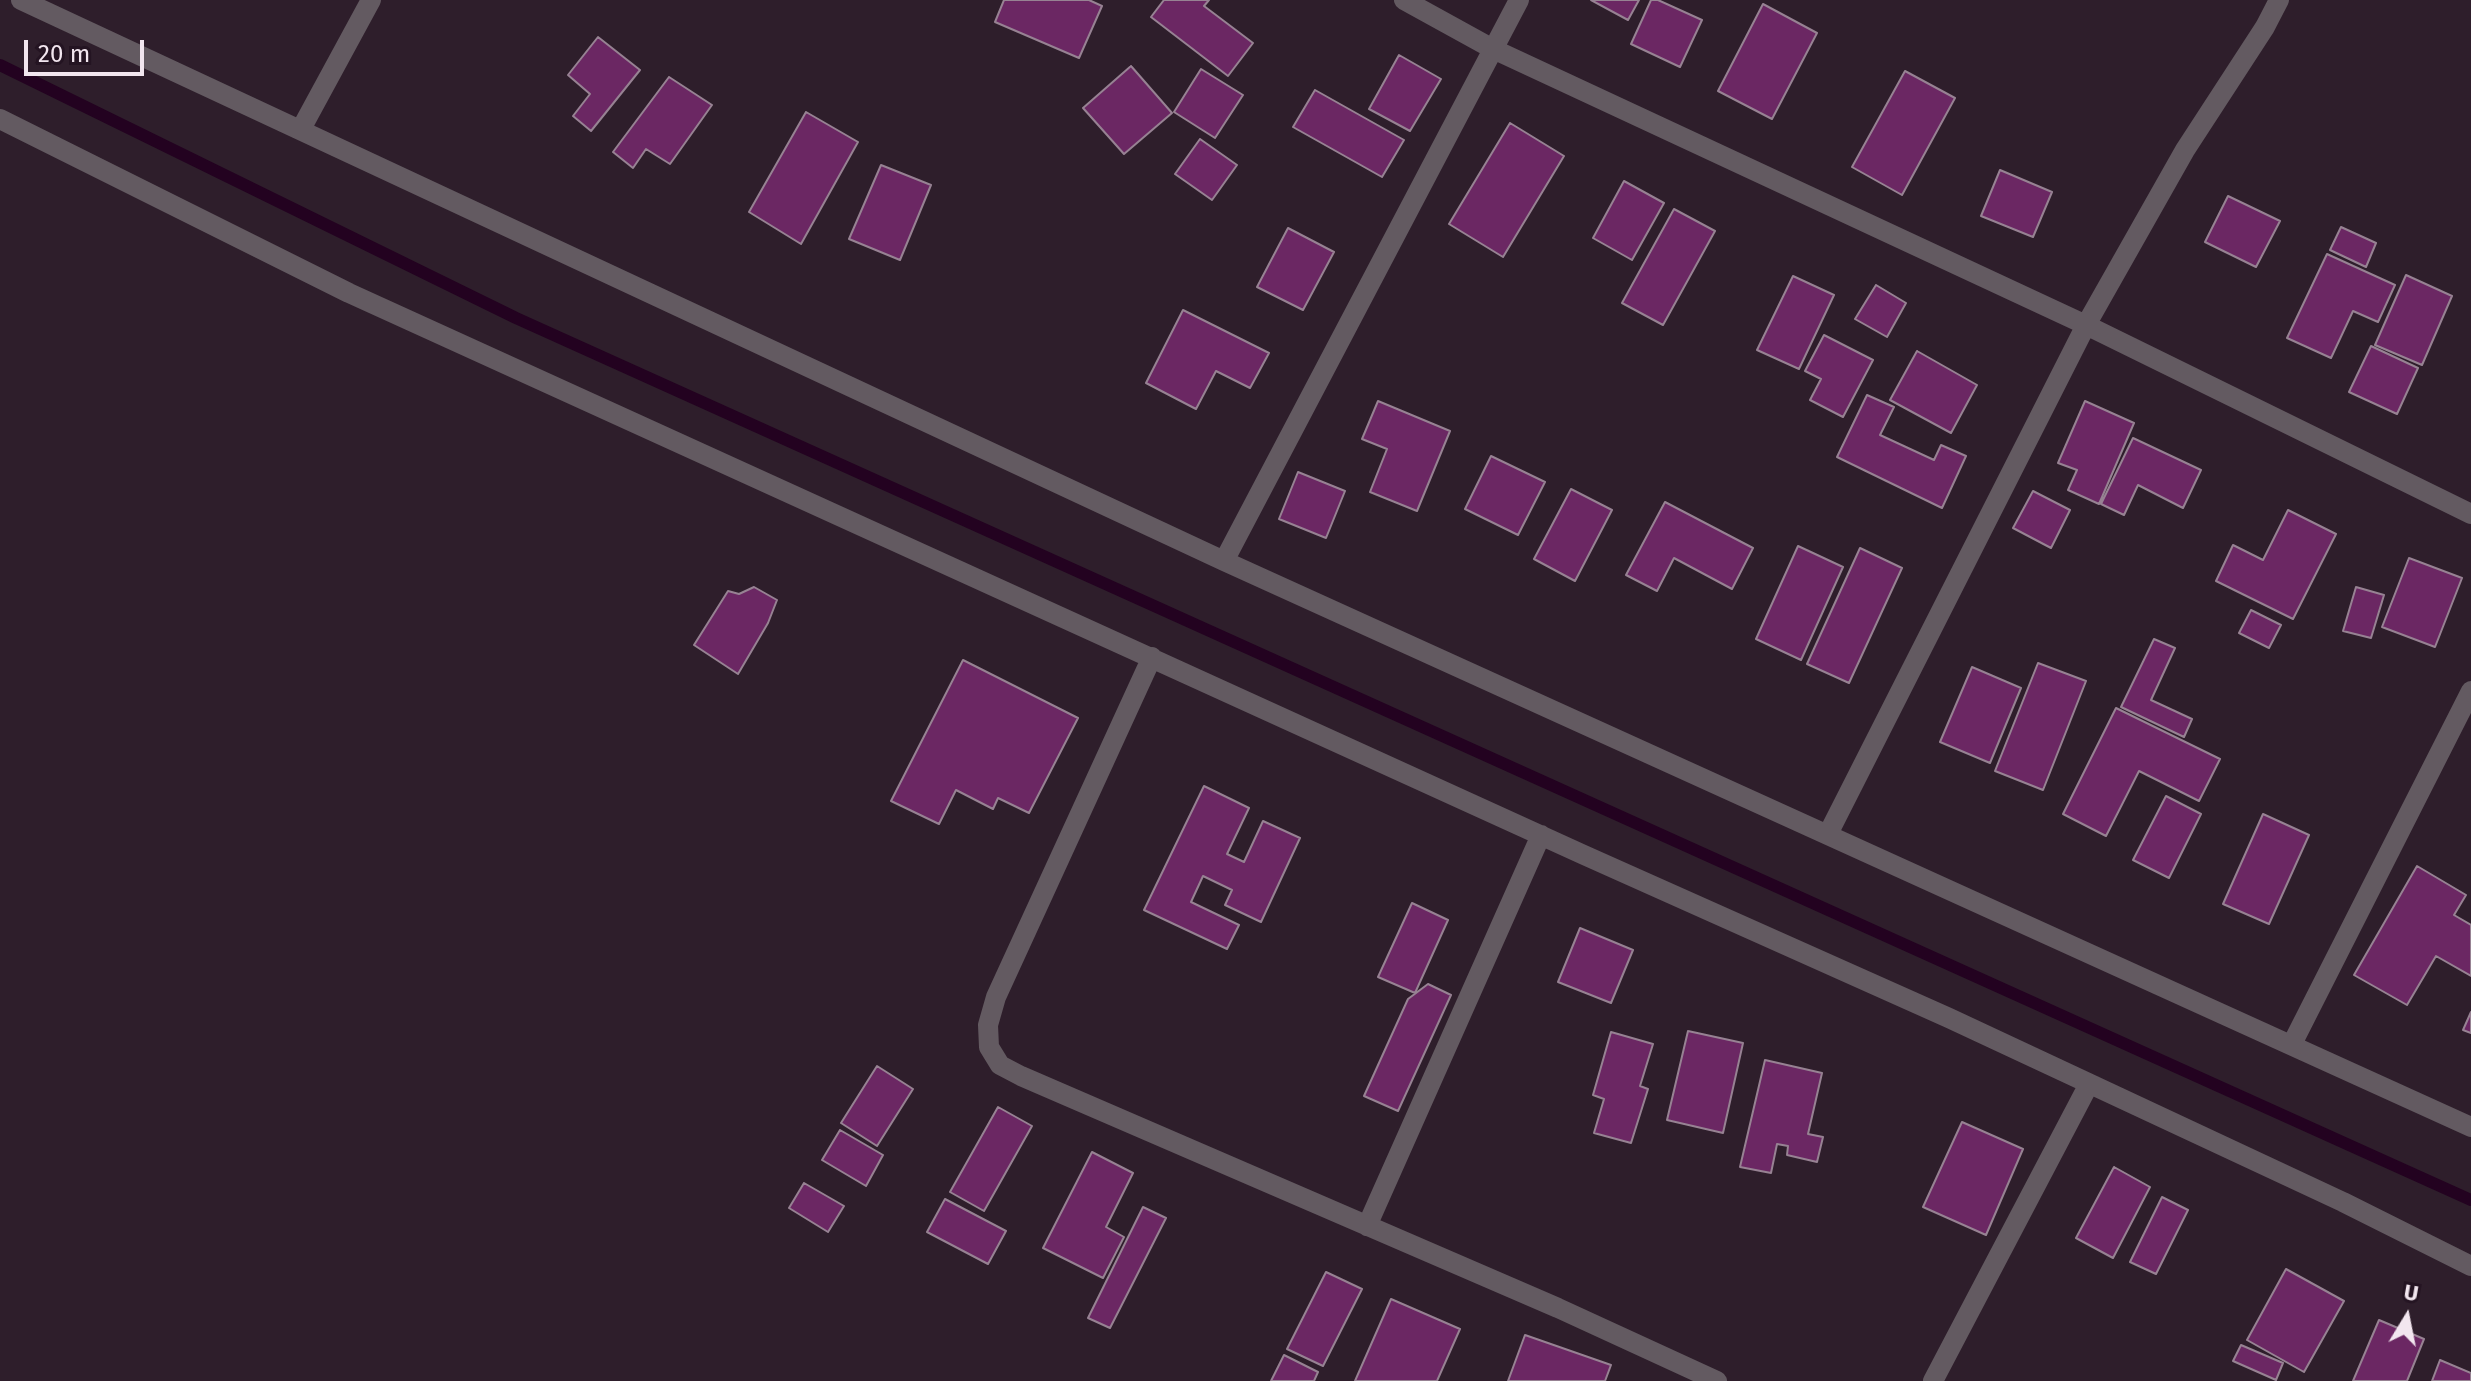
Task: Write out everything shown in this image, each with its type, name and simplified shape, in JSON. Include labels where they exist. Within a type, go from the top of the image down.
[{"type":"street","points":[[21,0],[1224,561],[2471,1127]]},
{"type":"street","points":[[301,129],[371,0]]},
{"type":"street","points":[[1404,0],[1493,49],[2086,325],[2471,514]]},
{"type":"street","points":[[1224,561],[1519,0]]},
{"type":"street","points":[[1828,834],[2086,325],[2185,150],[2265,27],[2279,0]]},
{"type":"street","points":[[0,119],[349,293],[2089,1084],[2343,1202],[2471,1266]]},
{"type":"street","points":[[1152,657],[996,997],[988,1025],[989,1047],[1000,1065],[1717,1381]]},
{"type":"street","points":[[2292,1044],[2471,691]]},
{"type":"street","points":[[1367,1226],[1541,835]]},
{"type":"street","points":[[1933,1381],[2089,1084]]},
{"type":"building","points":[[1004,0],[1089,0],[1102,6],[1079,58],[995,22]]},
{"type":"building","points":[[1164,0],[1209,0],[1204,6],[1253,43],[1228,76],[1151,17]]},
{"type":"building","points":[[1591,0],[1639,0],[1628,20]]},
{"type":"building","points":[[1651,0],[1658,0],[1702,20],[1680,67],[1631,44]]},
{"type":"building","points":[[1763,4],[1817,33],[1772,119],[1718,91]]},
{"type":"building","points":[[598,37],[640,70],[591,131],[573,116],[590,94],[568,75]]},
{"type":"building","points":[[1399,55],[1441,79],[1410,131],[1369,109]]},
{"type":"building","points":[[1131,66],[1172,113],[1124,154],[1083,108]]},
{"type":"building","points":[[1201,69],[1243,95],[1215,138],[1174,112]]},
{"type":"building","points":[[1905,71],[1955,98],[1902,195],[1852,167]]},
{"type":"building","points":[[669,77],[712,105],[670,164],[646,149],[633,168],[613,152]]},
{"type":"building","points":[[1315,90],[1404,140],[1382,177],[1293,127]]},
{"type":"building","points":[[806,112],[858,142],[801,244],[749,212]]},
{"type":"building","points":[[1510,123],[1564,156],[1503,257],[1449,224]]},
{"type":"building","points":[[1200,139],[1237,165],[1212,200],[1175,174]]},
{"type":"building","points":[[881,165],[931,185],[900,260],[849,239]]},
{"type":"building","points":[[2000,170],[2052,192],[2033,237],[1981,216]]},
{"type":"building","points":[[1624,181],[1664,203],[1632,260],[1593,238]]},
{"type":"building","points":[[2228,196],[2280,221],[2256,267],[2205,242]]},
{"type":"building","points":[[1674,209],[1715,231],[1663,325],[1622,303]]},
{"type":"building","points":[[2341,227],[2376,243],[2366,267],[2330,250]]},
{"type":"building","points":[[1288,228],[1334,252],[1303,310],[1257,287]]},
{"type":"building","points":[[2327,254],[2395,285],[2378,322],[2353,311],[2331,358],[2287,338]]},
{"type":"building","points":[[2406,275],[2452,296],[2422,365],[2375,345]]},
{"type":"building","points":[[1793,276],[1834,295],[1799,369],[1757,350]]},
{"type":"building","points":[[1876,285],[1906,303],[1887,337],[1855,319]]},
{"type":"building","points":[[1183,310],[1269,353],[1250,388],[1216,371],[1196,409],[1146,383]]},
{"type":"building","points":[[1824,335],[1873,360],[1843,417],[1810,400],[1821,379],[1805,371]]},
{"type":"building","points":[[2371,346],[2418,368],[2397,414],[2349,392]]},
{"type":"building","points":[[1917,351],[1977,385],[1951,433],[1890,400]]},
{"type":"building","points":[[1867,395],[1894,407],[1880,435],[1934,460],[1941,445],[1966,456],[1942,508],[1837,457]]},
{"type":"building","points":[[1378,401],[1450,431],[1417,511],[1370,492],[1387,449],[1362,439]]},
{"type":"building","points":[[2085,401],[2134,423],[2099,504],[2068,490],[2077,470],[2058,463]]},
{"type":"building","points":[[2133,438],[2201,470],[2183,508],[2138,485],[2124,515],[2101,504]]},
{"type":"building","points":[[1491,456],[1545,482],[1518,535],[1465,509]]},
{"type":"building","points":[[1298,472],[1345,491],[1326,538],[1279,519]]},
{"type":"building","points":[[1571,489],[1612,510],[1575,581],[1534,559]]},
{"type":"building","points":[[2033,491],[2070,510],[2051,548],[2013,528]]},
{"type":"building","points":[[1665,502],[1753,548],[1732,589],[1674,558],[1657,591],[1626,575]]},
{"type":"building","points":[[2288,510],[2336,534],[2293,619],[2216,581],[2233,545],[2263,560]]},
{"type":"building","points":[[1798,546],[1843,567],[1801,660],[1756,639]]},
{"type":"building","points":[[1860,548],[1902,568],[1849,683],[1807,664]]},
{"type":"building","points":[[2409,558],[2462,578],[2435,647],[2382,627]]},
{"type":"building","points":[[754,587],[777,600],[768,623],[738,674],[694,645],[728,591],[739,594]]},
{"type":"building","points":[[2356,587],[2384,595],[2371,638],[2343,631]]},
{"type":"building","points":[[2251,610],[2281,625],[2269,648],[2239,633]]},
{"type":"building","points":[[2154,639],[2175,648],[2151,700],[2192,719],[2184,737],[2121,707]]},
{"type":"building","points":[[963,660],[1078,718],[1029,813],[998,798],[993,809],[956,790],[939,824],[891,801]]},
{"type":"building","points":[[2038,663],[2086,681],[2043,790],[1995,771]]},
{"type":"building","points":[[1972,667],[2021,688],[1990,763],[1940,742]]},
{"type":"building","points":[[2116,708],[2220,759],[2199,801],[2139,771],[2106,836],[2063,814]]},
{"type":"building","points":[[1204,786],[1249,808],[1227,854],[1244,862],[1263,821],[1300,838],[1261,922],[1225,905],[1232,890],[1203,876],[1191,902],[1239,925],[1227,949],[1144,910]]},
{"type":"building","points":[[2166,796],[2201,814],[2169,878],[2133,860]]},
{"type":"building","points":[[2263,814],[2309,835],[2269,924],[2223,904]]},
{"type":"building","points":[[2417,866],[2466,895],[2454,915],[2471,925],[2471,976],[2436,956],[2407,1005],[2354,975]]},
{"type":"building","points":[[1412,903],[1448,920],[1415,993],[1378,977]]},
{"type":"building","points":[[1580,928],[1633,950],[1611,1003],[1558,982]]},
{"type":"building","points":[[1428,984],[1451,995],[1398,1111],[1364,1096],[1408,999]]},
{"type":"building","points":[[2471,1012],[2471,1033],[2463,1030]]},
{"type":"building","points":[[1688,1031],[1743,1043],[1723,1133],[1667,1120]]},
{"type":"building","points":[[1611,1032],[1653,1044],[1640,1086],[1648,1089],[1631,1143],[1594,1133],[1604,1099],[1593,1095]]},
{"type":"building","points":[[1765,1060],[1822,1073],[1808,1134],[1823,1137],[1817,1162],[1787,1155],[1788,1146],[1777,1144],[1771,1173],[1740,1167]]},
{"type":"building","points":[[877,1066],[913,1089],[877,1146],[841,1123]]},
{"type":"building","points":[[998,1107],[1032,1126],[984,1211],[950,1192]]},
{"type":"building","points":[[1962,1122],[2023,1149],[1986,1235],[1923,1207]]},
{"type":"building","points":[[840,1130],[883,1155],[866,1186],[822,1160]]},
{"type":"building","points":[[1092,1152],[1133,1173],[1106,1227],[1124,1237],[1103,1278],[1043,1248]]},
{"type":"building","points":[[2114,1167],[2150,1187],[2113,1258],[2076,1238]]},
{"type":"building","points":[[804,1183],[844,1206],[828,1232],[789,1208]]},
{"type":"building","points":[[2162,1197],[2188,1210],[2156,1274],[2130,1262]]},
{"type":"building","points":[[945,1199],[1006,1231],[988,1264],[927,1232]]},
{"type":"building","points":[[1143,1207],[1166,1218],[1110,1328],[1088,1318]]},
{"type":"building","points":[[2286,1269],[2344,1301],[2304,1372],[2247,1340]]},
{"type":"building","points":[[1326,1272],[1362,1289],[1323,1366],[1287,1349]]},
{"type":"building","points":[[1391,1299],[1460,1329],[1437,1381],[1355,1381]]},
{"type":"building","points":[[2379,1320],[2424,1339],[2407,1381],[2353,1381]]},
{"type":"building","points":[[1525,1335],[1611,1365],[1605,1381],[1508,1381]]},
{"type":"building","points":[[2241,1345],[2283,1363],[2276,1380],[2233,1361]]},
{"type":"building","points":[[1284,1355],[1318,1372],[1314,1381],[1271,1381]]},
{"type":"building","points":[[2440,1360],[2471,1373],[2471,1381],[2432,1381]]},
{"type":"waterway","points":[[0,65],[516,318],[2471,1200]]}]
